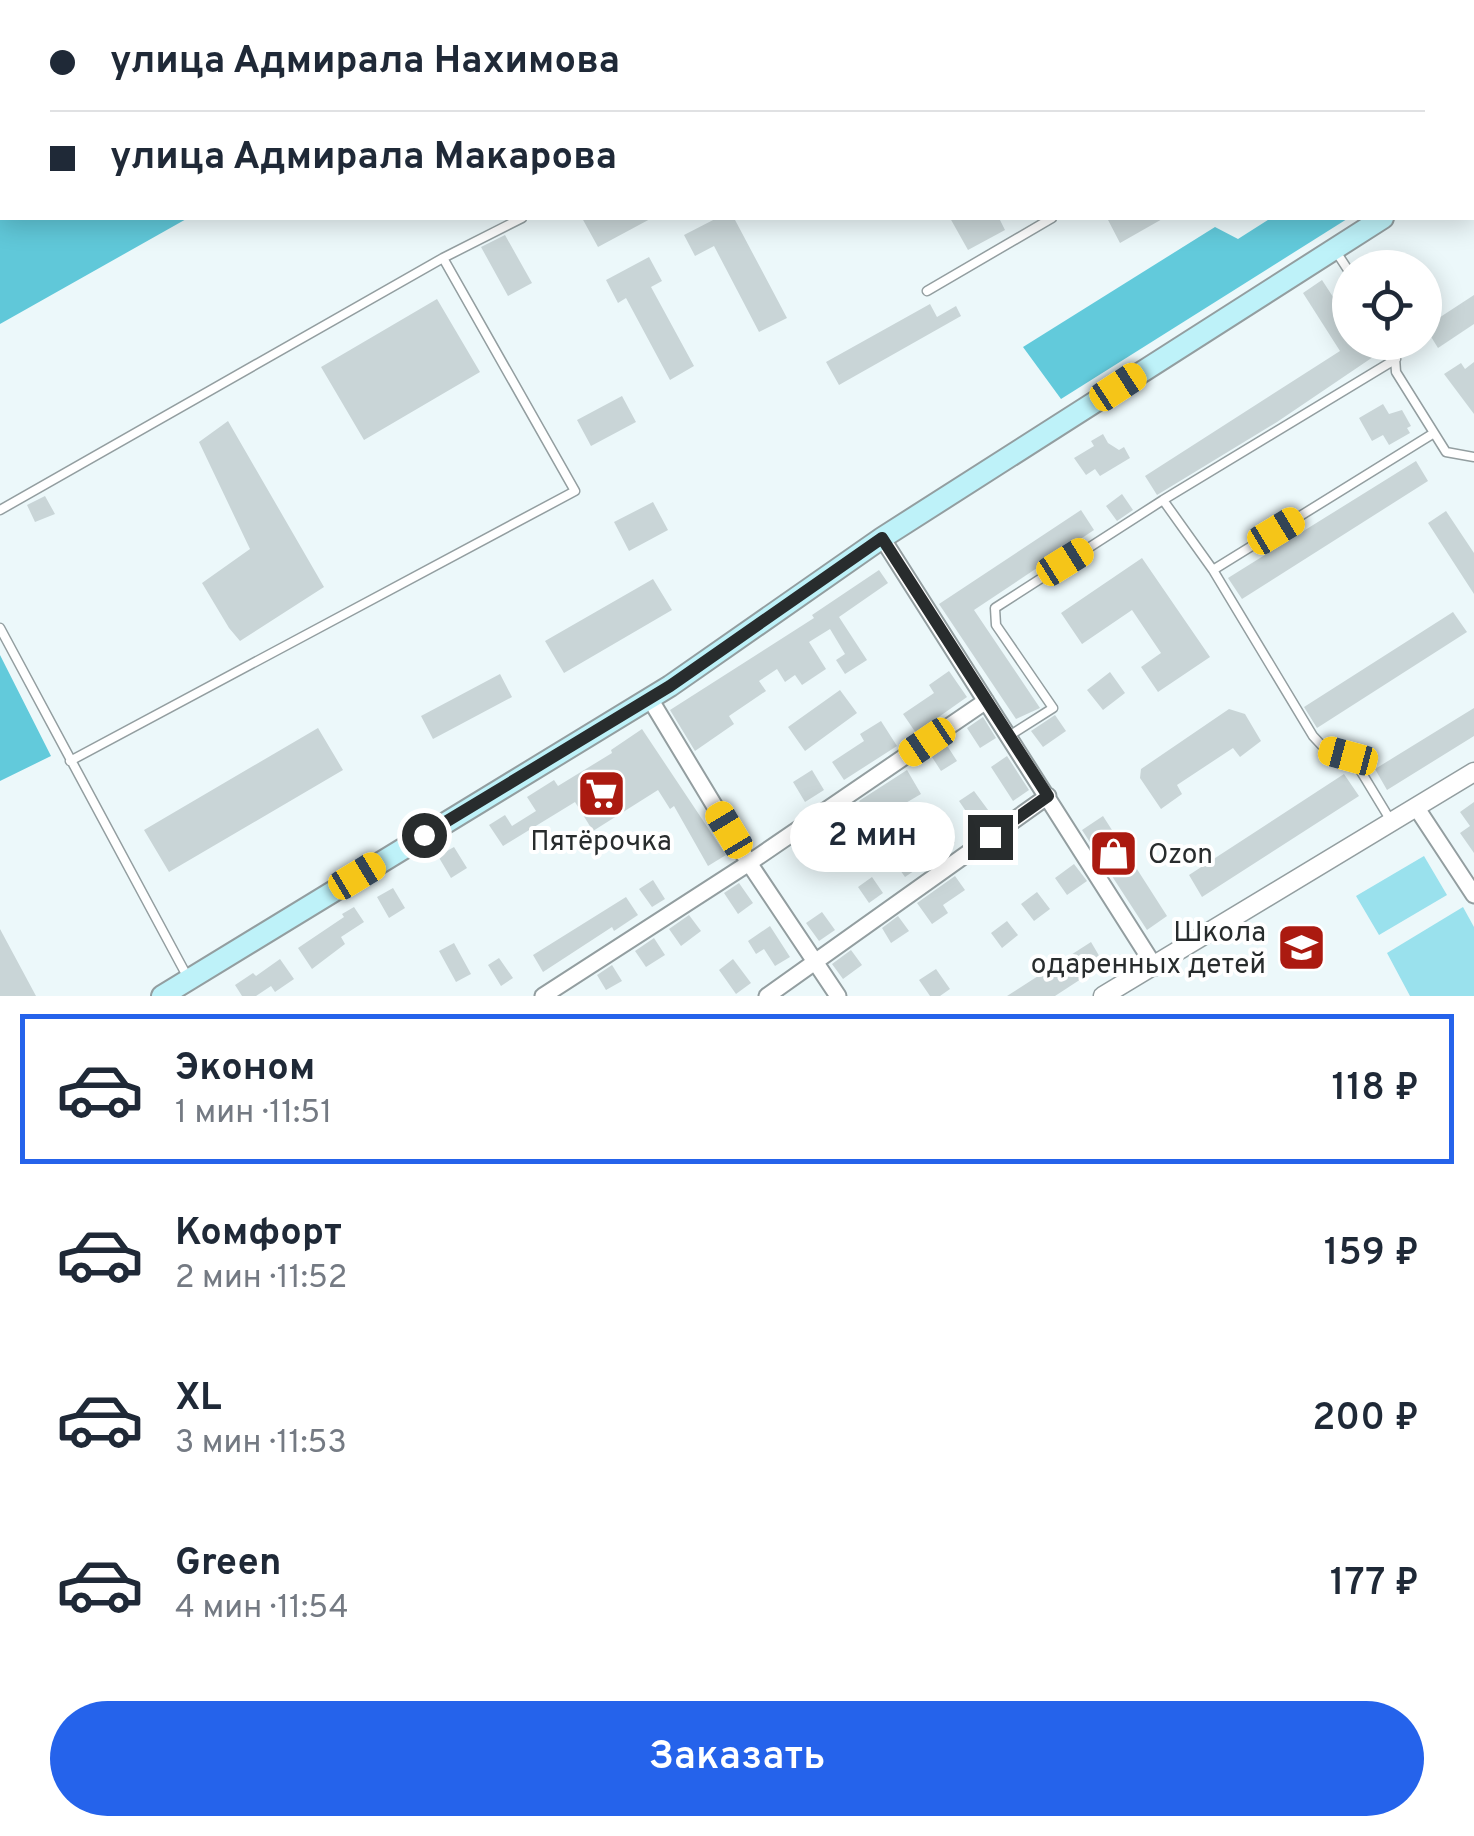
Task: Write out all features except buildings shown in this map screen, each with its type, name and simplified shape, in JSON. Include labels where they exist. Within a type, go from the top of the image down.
[{"type":"main road","points":[[162,996],[650,698],[882,538],[1334,249],[1370,221]]},
{"type":"street","points":[[882,538],[1155,967]]},
{"type":"street","points":[[650,698],[749,863],[838,996]]},
{"type":"street","points":[[543,996],[749,863],[986,701]]},
{"type":"street","points":[[1104,996],[1474,772]]},
{"type":"street","points":[[768,996],[1048,796]]},
{"type":"street","points":[[1416,807],[1474,895]]},
{"type":"lane","points":[[0,510],[442,258],[518,220]]},
{"type":"lane","points":[[927,291],[1049,220]]},
{"type":"lane","points":[[70,762],[575,491],[442,258]]},
{"type":"lane","points":[[1009,736],[1054,708],[996,625],[995,608],[1163,500],[1394,360]]},
{"type":"lane","points":[[1396,360],[1396,372],[1446,452],[1474,457]]},
{"type":"lane","points":[[1213,570],[1434,434]]},
{"type":"lane","points":[[1163,500],[1213,570],[1313,736],[1326,750],[1354,760],[1392,822]]},
{"type":"lane","points":[[0,628],[188,978]]},
{"type":"shaded area","points":[[0,220],[184,220],[0,324]]},
{"type":"shaded area","points":[[1268,220],[1345,220],[1061,399],[1023,347],[1215,227],[1238,239]]},
{"type":"shaded area","points":[[0,655],[51,756],[0,781]]},
{"type":"shaded area","points":[[1424,856],[1447,895],[1379,935],[1356,896]]},
{"type":"shaded area","points":[[1463,907],[1474,927],[1474,996],[1410,996],[1387,953]]},
{"type":"place","name":"Пятёрочка","points":[[601,793]]},
{"type":"place","name":"Ozon","points":[[1113,853]]},
{"type":"place","name":"Школа одаренных детей","points":[[1301,947]]},
{"type":"route","points":[[424,835],[670,686],[882,538],[1048,796],[990,837]]}]
